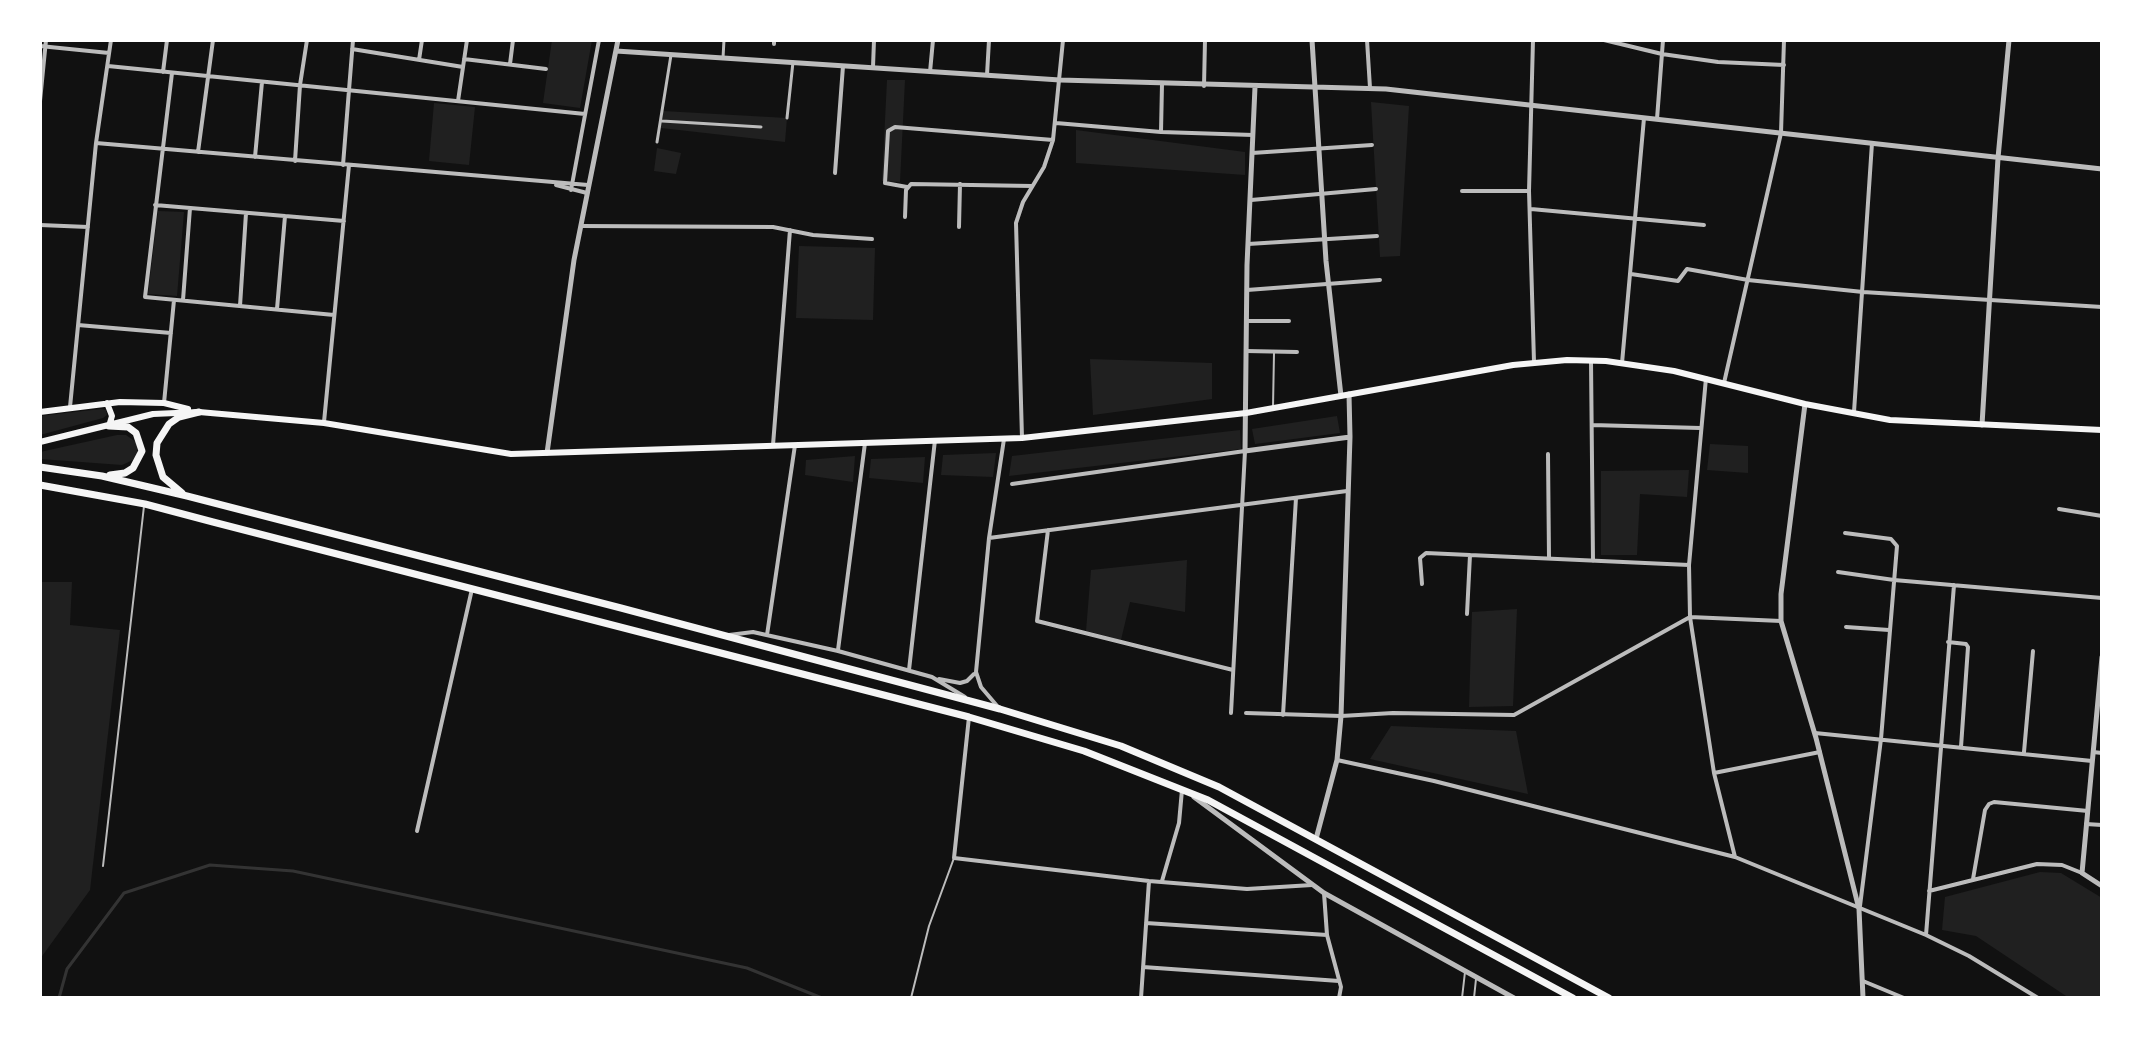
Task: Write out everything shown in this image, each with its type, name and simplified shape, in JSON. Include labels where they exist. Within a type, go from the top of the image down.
[{"type":"main road","points":[[40,442],[153,414],[199,412],[324,423],[499,453],[1004,439],[1246,413],[1534,362],[1591,361],[1622,363],[1706,378],[1854,415],[1912,422],[2102,430]]},
{"type":"main road","points":[[40,412],[107,403],[164,403],[199,412]]},
{"type":"main road","points":[[107,403],[112,411],[109,426]]},
{"type":"main road","points":[[187,496],[163,477],[158,467],[157,443],[169,424],[179,417],[199,412]]},
{"type":"main road","points":[[102,476],[125,473],[133,468],[142,451],[136,433],[128,427],[109,426]]},
{"type":"main road","points":[[40,467],[102,476],[187,496],[726,636],[1000,709],[1157,759],[1219,787],[1609,998]]},
{"type":"main road","points":[[40,485],[145,504],[969,717],[1084,751],[1182,788],[1236,814],[1573,998]]},
{"type":"street","points":[[70,407],[96,143],[111,40]]},
{"type":"street","points":[[163,72],[167,40]]},
{"type":"street","points":[[198,152],[213,40]]},
{"type":"street","points":[[295,161],[300,85],[307,40]]},
{"type":"street","points":[[324,423],[344,221],[347,90],[353,40]]},
{"type":"street","points":[[419,60],[422,40]]},
{"type":"street","points":[[458,101],[467,40]]},
{"type":"street","points":[[510,64],[513,40]]},
{"type":"street","points":[[571,190],[599,40]]},
{"type":"street","points":[[547,453],[587,189],[618,40]]},
{"type":"street","points":[[723,58],[724,40]]},
{"type":"street","points":[[873,67],[874,40]]},
{"type":"street","points":[[930,72],[933,40]]},
{"type":"street","points":[[987,75],[989,40]]},
{"type":"street","points":[[1022,438],[1015,240],[1018,213],[1044,167],[1053,140],[1063,40]]},
{"type":"street","points":[[1204,86],[1205,40]]},
{"type":"street","points":[[1312,40],[1325,239],[1341,396]]},
{"type":"street","points":[[1367,40],[1370,88]]},
{"type":"street","points":[[1533,40],[1529,191],[1534,362]]},
{"type":"street","points":[[1604,40],[1662,54],[1718,62],[1784,65]]},
{"type":"street","points":[[1657,119],[1663,40]]},
{"type":"street","points":[[1724,383],[1781,133],[1784,40]]},
{"type":"street","points":[[1982,425],[1998,158],[2009,40]]},
{"type":"street","points":[[40,101],[44,44],[109,53]]},
{"type":"street","points":[[352,49],[463,67]]},
{"type":"street","points":[[616,51],[1060,80],[1370,88],[2102,169]]},
{"type":"street","points":[[657,142],[672,54]]},
{"type":"street","points":[[464,59],[546,69]]},
{"type":"street","points":[[787,118],[793,62]]},
{"type":"street","points":[[108,66],[585,114]]},
{"type":"street","points":[[835,173],[843,66]]},
{"type":"street","points":[[172,73],[145,297],[334,315]]},
{"type":"street","points":[[255,157],[262,82]]},
{"type":"street","points":[[1161,132],[1162,84]]},
{"type":"street","points":[[1231,713],[1245,451],[1248,244],[1255,87]]},
{"type":"street","points":[[1622,363],[1644,118]]},
{"type":"street","points":[[662,121],[761,127]]},
{"type":"street","points":[[1056,123],[1161,132],[1253,135]]},
{"type":"street","points":[[1032,186],[911,184],[907,187],[885,183],[888,131],[895,127],[1053,140]]},
{"type":"street","points":[[96,143],[572,183],[587,189]]},
{"type":"street","points":[[1854,415],[1872,143]]},
{"type":"street","points":[[1252,153],[1372,145]]},
{"type":"street","points":[[550,183],[571,190],[587,189]]},
{"type":"street","points":[[959,227],[960,184]]},
{"type":"street","points":[[905,217],[907,187]]},
{"type":"street","points":[[1250,200],[1376,189]]},
{"type":"street","points":[[1462,191],[1529,191]]},
{"type":"street","points":[[155,205],[344,221]]},
{"type":"street","points":[[183,300],[190,208]]},
{"type":"street","points":[[1530,209],[1704,225]]},
{"type":"street","points":[[240,306],[246,213]]},
{"type":"street","points":[[277,309],[285,216]]},
{"type":"street","points":[[40,225],[88,227]]},
{"type":"street","points":[[581,226],[773,227],[813,235],[872,239]]},
{"type":"street","points":[[773,445],[790,230]]},
{"type":"street","points":[[1248,244],[1377,236]]},
{"type":"street","points":[[1631,274],[1679,281],[1685,270],[1863,292],[2102,307]]},
{"type":"street","points":[[1247,290],[1380,280]]},
{"type":"street","points":[[164,403],[174,300]]},
{"type":"street","points":[[1247,321],[1289,321]]},
{"type":"street","points":[[78,325],[171,333]]},
{"type":"street","points":[[1246,351],[1297,352]]},
{"type":"street","points":[[1591,361],[1593,561]]},
{"type":"street","points":[[1706,378],[1689,565],[1690,617],[1714,773],[1735,857]]},
{"type":"street","points":[[1316,839],[1337,760],[1341,716],[1349,491],[1349,394]]},
{"type":"street","points":[[1805,404],[1781,594],[1781,621],[1815,733],[1859,909]]},
{"type":"street","points":[[1592,425],[1700,428]]},
{"type":"street","points":[[1012,484],[1350,437]]},
{"type":"street","points":[[1000,709],[981,687],[976,672],[989,538],[1004,439]]},
{"type":"street","points":[[909,670],[935,440]]},
{"type":"street","points":[[838,651],[865,443]]},
{"type":"street","points":[[767,635],[795,445]]},
{"type":"street","points":[[1548,454],[1549,558]]},
{"type":"street","points":[[989,538],[1349,491]]},
{"type":"street","points":[[1283,715],[1296,498]]},
{"type":"street","points":[[2059,509],[2102,516]]},
{"type":"street","points":[[1048,530],[1037,621],[1233,670]]},
{"type":"street","points":[[1845,533],[1894,542],[1897,546],[1881,739],[1859,909],[1863,998]]},
{"type":"street","points":[[1422,584],[1422,554],[1689,565]]},
{"type":"street","points":[[1467,614],[1470,555]]},
{"type":"street","points":[[1838,572],[1894,580],[2102,598]]},
{"type":"street","points":[[1926,935],[1954,585]]},
{"type":"street","points":[[417,831],[472,589]]},
{"type":"street","points":[[1246,713],[1514,715],[1690,617],[1781,621]]},
{"type":"street","points":[[1846,627],[1889,630]]},
{"type":"street","points":[[726,636],[753,632],[960,683],[976,672]]},
{"type":"street","points":[[1948,642],[1967,645],[1961,747]]},
{"type":"street","points":[[2024,753],[2033,651]]},
{"type":"street","points":[[2082,873],[2102,657]]},
{"type":"street","points":[[932,677],[971,701]]},
{"type":"street","points":[[969,717],[954,858],[1247,889],[1312,885]]},
{"type":"street","points":[[1815,733],[2092,761]]},
{"type":"street","points":[[1714,773],[1820,752]]},
{"type":"street","points":[[2093,752],[2102,753]]},
{"type":"street","points":[[1337,760],[1434,781],[1735,857],[1926,935],[2038,998]]},
{"type":"street","points":[[1162,881],[1179,823],[1182,788]]},
{"type":"street","points":[[1182,788],[1324,893],[1514,998]]},
{"type":"street","points":[[1973,879],[1985,810],[1989,804],[2088,811]]},
{"type":"street","points":[[2086,824],[2102,825]]},
{"type":"street","points":[[1929,891],[2052,863],[2082,873],[2102,886]]},
{"type":"street","points":[[1141,998],[1149,881]]},
{"type":"street","points":[[1324,893],[1327,935],[1341,987],[1339,998]]},
{"type":"street","points":[[1146,923],[1327,935]]},
{"type":"street","points":[[1143,967],[1339,981]]},
{"type":"street","points":[[1863,981],[1904,998]]},
{"type":"lane","points":[[1273,408],[1274,352]]},
{"type":"lane","points":[[103,866],[145,504]]},
{"type":"lane","points":[[911,998],[929,926],[954,858]]},
{"type":"lane","points":[[1462,998],[1465,971]]},
{"type":"lane","points":[[1474,998],[1476,977]]},
{"type":"shaded area","points":[[552,40],[592,40],[580,108],[543,103]]},
{"type":"shaded area","points":[[887,80],[905,80],[900,182],[882,181]]},
{"type":"shaded area","points":[[1371,102],[1409,106],[1400,256],[1380,257]]},
{"type":"shaded area","points":[[434,103],[475,107],[469,165],[429,161]]},
{"type":"shaded area","points":[[663,111],[787,118],[785,142],[661,128]]},
{"type":"shaded area","points":[[1076,130],[1245,152],[1245,175],[1076,163]]},
{"type":"shaded area","points":[[657,148],[681,153],[676,174],[654,171]]},
{"type":"shaded area","points":[[158,211],[184,212],[177,296],[148,294]]},
{"type":"shaded area","points":[[799,246],[875,248],[873,320],[796,318]]},
{"type":"shaded area","points":[[1090,359],[1212,363],[1212,399],[1093,415]]},
{"type":"shaded area","points":[[106,410],[107,415],[103,418],[40,435],[40,416]]},
{"type":"shaded area","points":[[1337,416],[1340,433],[1255,444],[1252,429]]},
{"type":"shaded area","points":[[1240,430],[1241,449],[1009,476],[1012,456]]},
{"type":"shaded area","points":[[126,435],[136,442],[138,453],[133,460],[122,465],[40,459],[40,452]]},
{"type":"shaded area","points":[[1710,444],[1748,446],[1748,473],[1707,470]]},
{"type":"shaded area","points":[[996,453],[993,477],[941,475],[943,455]]},
{"type":"shaded area","points":[[855,456],[853,482],[805,475],[806,460]]},
{"type":"shaded area","points":[[925,457],[923,483],[869,478],[871,459]]},
{"type":"shaded area","points":[[1689,470],[1687,497],[1640,494],[1637,555],[1601,555],[1601,471]]},
{"type":"shaded area","points":[[1187,560],[1185,612],[1130,602],[1121,640],[1086,631],[1091,570]]},
{"type":"shaded area","points":[[40,582],[72,582],[70,625],[120,630],[90,890],[40,959]]},
{"type":"shaded area","points":[[1517,609],[1513,706],[1469,707],[1472,612]]},
{"type":"shaded area","points":[[1391,726],[1516,731],[1528,794],[1370,759]]},
{"type":"shaded area","points":[[2040,872],[2061,873],[2102,898],[2102,998],[2069,998],[1976,936],[1942,930],[1945,897]]},
{"type":"waterway","points":[[59,998],[67,969],[124,893],[210,865],[293,871],[747,968],[822,998]]}]
